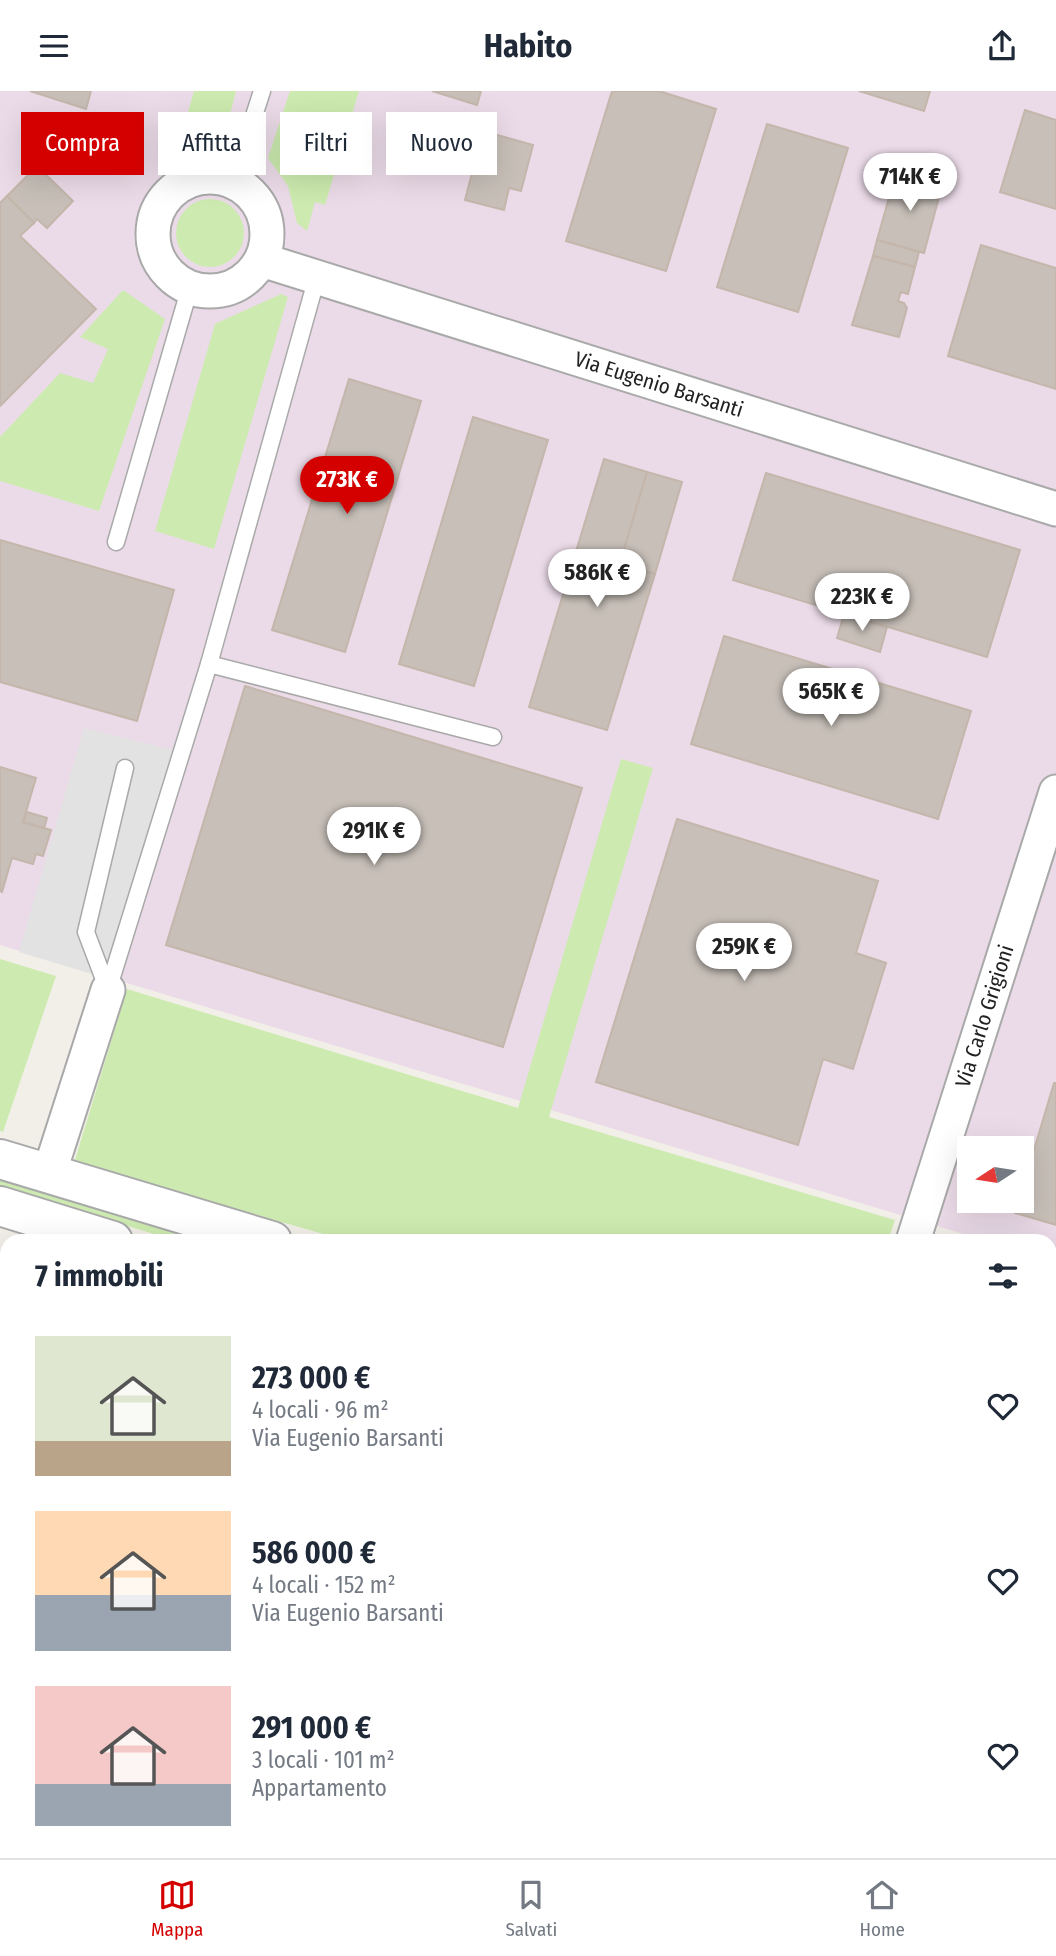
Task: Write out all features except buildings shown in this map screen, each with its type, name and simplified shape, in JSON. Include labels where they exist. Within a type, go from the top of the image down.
[{"type":"street","points":[[214,176],[233,181],[253,195],[263,212],[267,240],[261,260],[256,269],[240,282],[222,290],[202,291],[172,277],[158,258],[153,239],[155,217],[164,199],[191,179],[214,176]]},
{"type":"street","name":"Via Eugenio Barsanti","points":[[261,260],[1056,509]]},
{"type":"street","name":"Via Carlo Grigioni","points":[[916,1234],[1056,792]]},
{"type":"street","points":[[49,1174],[108,990]]},
{"type":"street","points":[[0,1159],[249,1234]]},
{"type":"street","points":[[0,1206],[90,1234]]},
{"type":"lane","points":[[233,181],[262,91]]},
{"type":"lane","points":[[108,990],[209,664],[317,277]]},
{"type":"lane","points":[[116,541],[190,287]]},
{"type":"lane","points":[[209,664],[493,737]]},
{"type":"lane","points":[[108,990],[86,932],[125,768]]},
{"type":"shaded area","points":[[0,91],[1056,91],[1056,1234],[964,1234],[0,945]]},
{"type":"shaded area","points":[[84,728],[174,750],[112,980],[19,952]]},
{"type":"green space","points":[[194,91],[236,91],[231,112],[188,112]]},
{"type":"green space","points":[[290,91],[359,91],[353,112],[283,112]]},
{"type":"green space","points":[[280,121],[280,175],[268,158]]},
{"type":"green space","points":[[280,175],[334,175],[325,205],[315,202],[307,231],[297,223],[288,186]]},
{"type":"green space","points":[[210,199],[223,202],[234,209],[241,220],[244,233],[241,246],[234,257],[223,264],[210,267],[197,264],[186,257],[179,246],[176,233],[179,220],[186,209],[197,202]]},
{"type":"green space","points":[[123,290],[165,319],[99,511],[0,481],[0,437],[60,373],[93,383],[108,349],[80,337]]},
{"type":"green space","points":[[281,294],[288,297],[214,549],[155,531],[215,324]]},
{"type":"green space","points":[[621,759],[653,768],[549,1117],[895,1220],[890,1234],[323,1234],[74,1163],[127,989],[518,1108]]},
{"type":"green space","points":[[0,959],[56,976],[3,1132],[0,1131]]},
{"type":"green space","points":[[0,1170],[210,1234],[154,1234],[0,1187]]}]
